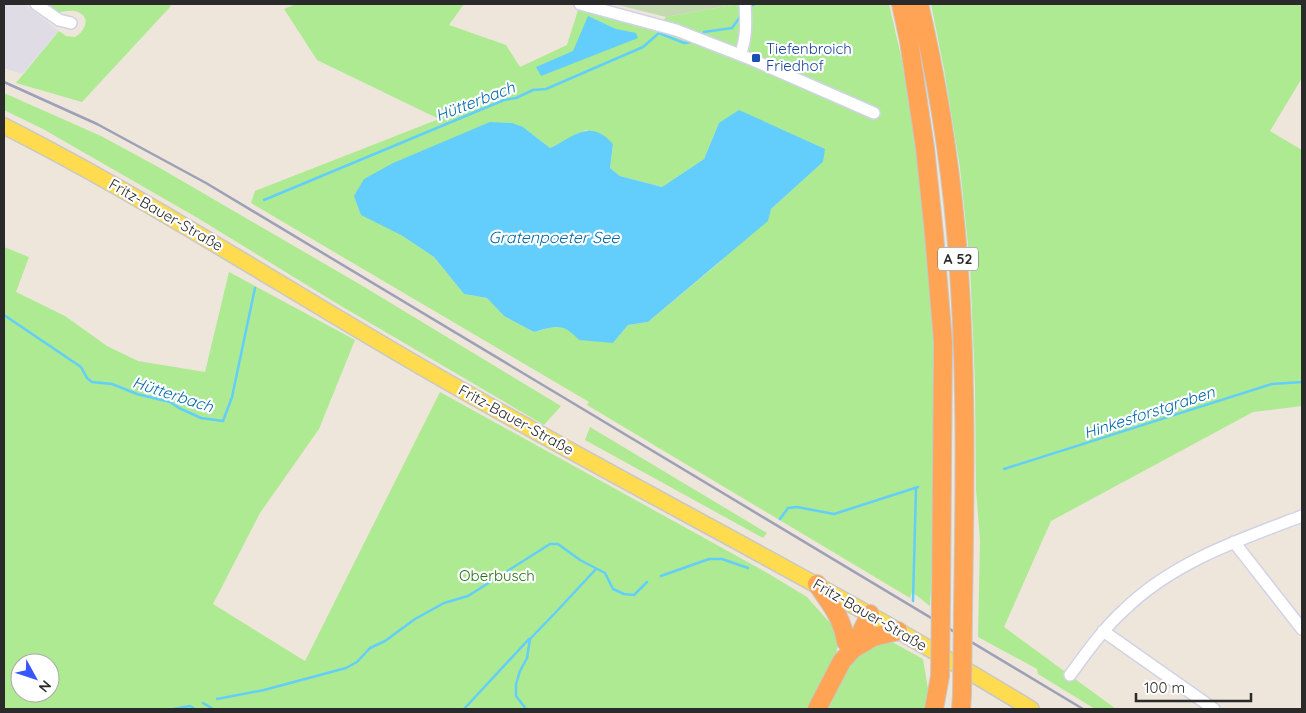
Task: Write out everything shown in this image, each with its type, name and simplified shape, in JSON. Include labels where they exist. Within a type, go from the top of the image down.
[{"type":"highway","name":"A 52","points":[[901,4],[925,148],[943,342],[940,709]]},
{"type":"highway","name":"A 52","points":[[919,4],[928,43],[947,155],[956,232],[963,342],[961,702]]},
{"type":"highway","points":[[817,584],[842,622],[847,651]]},
{"type":"highway","points":[[817,709],[866,612]]},
{"type":"highway","points":[[847,651],[873,636],[898,631]]},
{"type":"highway","points":[[934,709],[940,676]]},
{"type":"main road","name":"Fritz-Bauer-Straße","points":[[4,126],[180,222],[506,415],[817,584],[1031,709]]},
{"type":"street","points":[[36,4],[59,20],[70,23]]},
{"type":"street","points":[[580,4],[676,30],[874,112]]},
{"type":"street","points":[[740,55],[745,40],[745,4]]},
{"type":"street","points":[[1070,675],[1103,632],[1124,609],[1162,579],[1197,558],[1302,516]]},
{"type":"street","points":[[1234,542],[1302,629]]},
{"type":"street","points":[[1103,632],[1214,709]]},
{"type":"shaded area","points":[[4,4],[24,4],[59,31],[22,74],[4,68]]},
{"type":"green space","points":[[43,4],[169,4],[171,6],[82,102],[16,83],[59,31],[66,36],[75,37],[84,28],[85,18],[78,12],[54,13]]},
{"type":"green space","points":[[296,4],[464,4],[449,25],[506,45],[520,67],[567,45],[579,7],[654,31],[666,17],[738,4],[889,4],[903,65],[916,143],[931,291],[935,389],[935,512],[930,606],[912,592],[910,598],[587,405],[589,402],[251,203],[255,191],[439,119],[317,60],[284,9]],"holes":[[[719,123],[823,162],[771,209],[720,262],[648,322],[628,325],[613,343],[556,326],[534,332],[504,316],[487,298],[464,294],[434,257],[401,235],[523,127],[550,148],[586,130],[613,144],[610,168],[620,176],[662,187],[704,159]]]},
{"type":"green space","points":[[614,4],[738,4],[666,17]]},
{"type":"green space","points":[[931,4],[1302,4],[1302,78],[1270,131],[1302,150],[1302,406],[1253,412],[1051,521],[1004,627],[1116,709],[1095,709],[1038,674],[1037,669],[978,637],[980,540],[976,489],[975,384],[970,264],[960,168]]},
{"type":"green space","points":[[4,93],[101,136],[160,168],[361,285],[561,406],[544,425],[336,303],[196,217],[43,129],[4,110]]},
{"type":"green space","name":"Oberbusch","points":[[4,247],[29,257],[16,292],[65,316],[107,346],[138,361],[205,372],[229,272],[355,340],[319,429],[260,513],[213,604],[305,661],[440,392],[764,571],[807,597],[838,632],[836,656],[809,709],[4,709]]},
{"type":"green space","points":[[590,427],[767,533],[763,538],[585,440]]},
{"type":"green space","points":[[892,642],[923,659],[928,689],[925,709],[828,709],[860,653],[871,645]]},
{"type":"water","points":[[588,16],[616,29],[636,33],[638,38],[541,76],[536,67],[573,51]]},
{"type":"water","name":"Gratenpoeter See","points":[[739,110],[825,149],[823,162],[771,209],[768,221],[648,322],[628,325],[613,343],[579,340],[568,330],[558,327],[534,332],[504,316],[487,298],[464,294],[434,257],[401,235],[361,215],[354,196],[364,179],[393,163],[490,122],[512,123],[523,127],[550,148],[582,132],[597,132],[605,136],[613,144],[610,168],[620,176],[662,187],[704,159],[719,123]]},
{"type":"waterway","name":"Hütterbach","points":[[751,6],[755,4]]},
{"type":"waterway","name":"Hütterbach","points":[[702,35],[704,32],[732,28],[740,17]]},
{"type":"waterway","name":"Hütterbach","points":[[264,200],[504,100],[516,98],[533,90],[546,89],[643,47],[659,33],[684,43],[691,42]]},
{"type":"waterway","name":"Hütterbach","points":[[4,315],[81,367],[87,378],[92,382],[112,384],[137,394],[170,402],[201,418],[223,421],[232,397],[255,288]]},
{"type":"waterway","name":"Hinkesforstgraben","points":[[1004,469],[1272,384],[1302,382]]},
{"type":"waterway","name":"Hinkesforstgraben","points":[[780,519],[788,508],[797,507],[834,514],[918,487]]},
{"type":"waterway","points":[[913,601],[916,488]]},
{"type":"waterway","name":"Hinkesforstgraben","points":[[217,699],[264,690],[346,668],[357,662],[370,648],[385,641],[415,619],[444,603],[468,596],[550,544],[558,544],[580,560],[605,573],[613,589],[624,594],[634,595],[647,582]]},
{"type":"waterway","name":"Hinkesforstgraben","points":[[661,576],[709,559],[722,559],[748,568]]},
{"type":"waterway","points":[[526,709],[516,696],[516,684],[527,658],[530,639],[596,569]]},
{"type":"waterway","points":[[464,709],[529,639]]},
{"type":"waterway","points":[[203,703],[213,709]]},
{"type":"waterway","name":"Hinkesforstgraben","points":[[174,709],[190,706],[195,709]]},
{"type":"railway","points":[[4,82],[97,124],[206,183],[1083,709]]},
{"type":"place","name":"Tiefenbroich Friedhof","points":[[756,58]]}]
